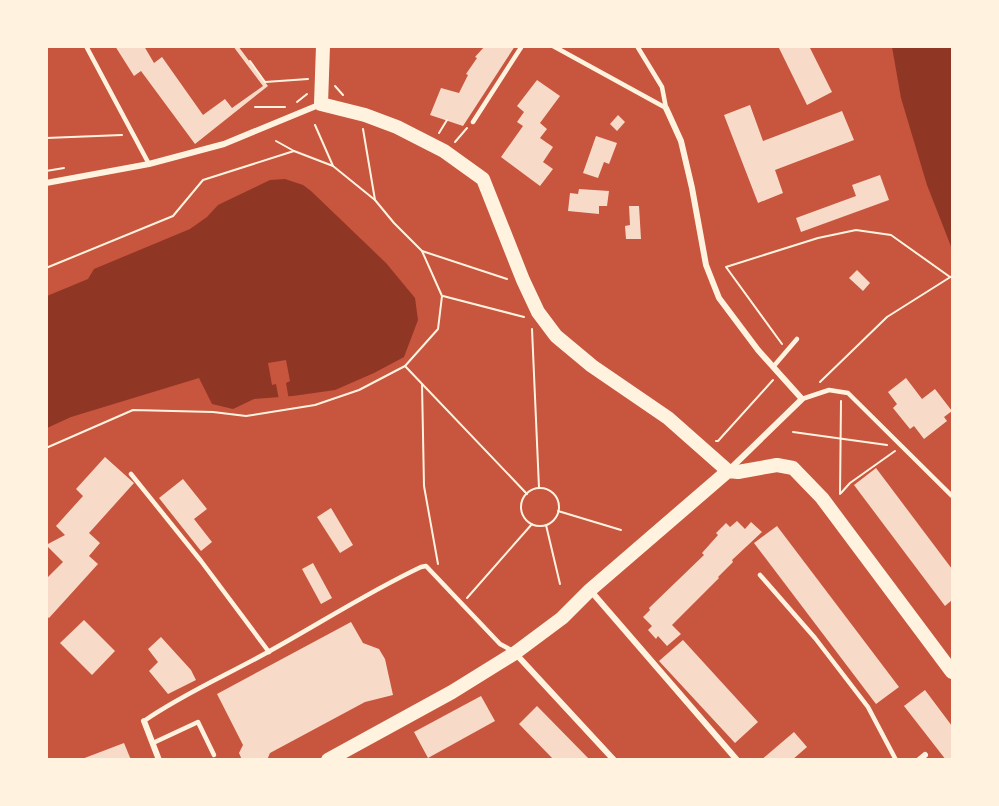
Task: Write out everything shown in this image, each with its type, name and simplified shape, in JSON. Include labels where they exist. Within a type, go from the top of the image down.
[{"type":"main road","points":[[323,46],[321,104],[365,115],[397,127],[444,151],[483,179],[523,280],[538,312],[556,336],[592,366],[669,418],[728,471],[738,472],[777,465],[793,468],[822,498],[952,672]]},
{"type":"main road","points":[[328,759],[452,692],[515,653],[562,618],[728,471]]},
{"type":"street","points":[[46,183],[149,164],[224,144],[321,104]]},
{"type":"street","points":[[666,108],[681,141],[706,265],[719,297],[758,350],[802,399],[728,471]]},
{"type":"street","points":[[591,590],[737,759]]},
{"type":"street","points":[[515,653],[614,759]]},
{"type":"street","points":[[144,721],[159,759]]},
{"type":"lane","points":[[86,46],[149,164]]},
{"type":"lane","points":[[472,122],[522,46]]},
{"type":"lane","points":[[553,46],[666,108]]},
{"type":"lane","points":[[637,46],[662,87],[666,108]]},
{"type":"lane","points":[[773,367],[797,339]]},
{"type":"lane","points":[[802,399],[829,390],[848,393],[952,496]]},
{"type":"lane","points":[[131,474],[201,561],[269,652]]},
{"type":"lane","points":[[144,721],[167,705],[269,652],[369,593],[426,566],[500,644],[515,653]]},
{"type":"lane","points":[[760,575],[815,638],[868,707],[896,759]]},
{"type":"lane","points":[[153,743],[198,722],[214,755]]},
{"type":"path","points":[[250,61],[265,82],[311,79],[310,85]]},
{"type":"path","points":[[334,84],[348,99]]},
{"type":"path","points":[[296,103],[309,91]]},
{"type":"path","points":[[255,107],[289,108],[281,112]]},
{"type":"path","points":[[439,134],[447,120]]},
{"type":"path","points":[[432,130],[455,142],[472,122]]},
{"type":"path","points":[[315,125],[333,166]]},
{"type":"path","points":[[363,125],[375,200]]},
{"type":"path","points":[[46,138],[134,134]]},
{"type":"path","points":[[46,448],[133,410],[213,412],[246,416],[315,405],[358,390],[405,366],[438,329],[442,296],[422,251],[375,200],[333,166],[294,151],[276,141]]},
{"type":"path","points":[[46,268],[173,216],[203,180],[294,151]]},
{"type":"path","points":[[46,171],[68,167]]},
{"type":"path","points":[[787,351],[726,267],[818,238],[856,230],[891,235],[951,276],[887,317],[819,383]]},
{"type":"path","points":[[422,251],[512,280]]},
{"type":"path","points":[[442,296],[532,319],[539,488]]},
{"type":"path","points":[[405,366],[527,494]]},
{"type":"path","points":[[711,440],[718,441],[778,373]]},
{"type":"path","points":[[422,384],[424,486],[442,584]]},
{"type":"path","points":[[841,395],[840,494],[850,483],[898,449]]},
{"type":"path","points":[[793,432],[892,446]]},
{"type":"path","points":[[539,488],[551,491],[559,502],[554,520],[546,525],[532,524],[524,516],[522,510],[527,494],[539,488]]},
{"type":"path","points":[[558,512],[621,530]]},
{"type":"path","points":[[461,604],[532,524]]},
{"type":"path","points":[[546,525],[560,584]]},
{"type":"shaded area","points":[[892,47],[952,47],[952,249],[927,185],[901,98]]},
{"type":"shaded area","points":[[285,179],[303,185],[311,191],[386,263],[415,298],[418,320],[404,357],[335,390],[254,399],[233,409],[212,404],[199,378],[71,417],[47,428],[47,296],[88,279],[94,269],[190,229],[207,217],[218,205],[270,180]]},
{"type":"pier","points":[[286,360],[290,381],[286,383],[289,400],[279,400],[276,384],[272,385],[268,363]]},
{"type":"building","points":[[115,46],[144,46],[154,63],[162,57],[203,115],[225,99],[232,108],[263,86],[233,46],[238,46],[268,86],[195,144],[141,71],[134,76]]},
{"type":"building","points":[[485,46],[515,46],[463,126],[430,115],[441,88],[459,93],[468,75],[466,74],[477,58],[475,57]]},
{"type":"building","points":[[778,46],[809,46],[832,92],[807,105]]},
{"type":"building","points":[[537,80],[560,96],[540,123],[547,129],[540,138],[553,147],[543,162],[553,169],[540,186],[501,157],[523,126],[517,122],[524,112],[517,106]]},
{"type":"building","points":[[750,105],[763,141],[842,111],[854,140],[775,170],[783,193],[758,203],[724,115]]},
{"type":"building","points":[[618,115],[625,122],[617,131],[610,124]]},
{"type":"building","points":[[596,136],[617,143],[609,164],[604,162],[598,178],[583,173]]},
{"type":"building","points":[[880,175],[889,200],[801,232],[796,218],[856,196],[852,185]]},
{"type":"building","points":[[579,189],[609,191],[607,206],[599,206],[599,214],[568,211],[570,193],[578,194]]},
{"type":"building","points":[[629,206],[639,206],[641,239],[626,239],[625,226],[630,225]]},
{"type":"building","points":[[857,270],[870,283],[863,291],[849,278]]},
{"type":"building","points":[[906,378],[922,399],[935,389],[952,411],[944,417],[947,421],[924,439],[914,426],[910,429],[893,408],[897,404],[888,392]]},
{"type":"building","points":[[105,457],[134,483],[89,533],[100,543],[89,556],[98,564],[49,618],[46,616],[46,579],[63,562],[46,545],[65,535],[56,526],[83,496],[76,489]]},
{"type":"building","points":[[876,468],[952,569],[952,600],[945,606],[854,485]]},
{"type":"building","points":[[183,479],[207,509],[194,519],[212,542],[201,551],[159,498]]},
{"type":"building","points":[[331,508],[353,545],[340,553],[317,517]]},
{"type":"building","points":[[737,521],[745,529],[751,522],[762,532],[732,560],[733,562],[719,578],[672,625],[681,634],[667,646],[658,636],[656,639],[648,630],[652,626],[643,617],[650,610],[649,608],[704,555],[702,553],[718,535],[716,533],[726,523],[730,527]]},
{"type":"building","points":[[777,526],[899,687],[876,704],[754,543]]},
{"type":"building","points":[[313,563],[332,598],[321,604],[302,569]]},
{"type":"building","points":[[84,620],[115,651],[92,675],[60,643]]},
{"type":"building","points":[[351,622],[363,643],[379,649],[385,659],[393,695],[365,702],[270,753],[267,760],[242,760],[239,753],[243,745],[217,694]]},
{"type":"building","points":[[161,637],[191,670],[196,680],[168,694],[149,671],[158,662],[148,649]]},
{"type":"building","points":[[683,640],[758,722],[735,743],[659,661]]},
{"type":"building","points":[[925,690],[952,726],[952,760],[946,760],[904,706]]},
{"type":"building","points":[[481,696],[495,721],[428,758],[414,732]]},
{"type":"building","points":[[537,706],[590,760],[554,760],[519,724]]},
{"type":"building","points":[[794,732],[807,747],[792,760],[761,760]]},
{"type":"building","points":[[124,743],[131,760],[82,760],[82,759]]}]
